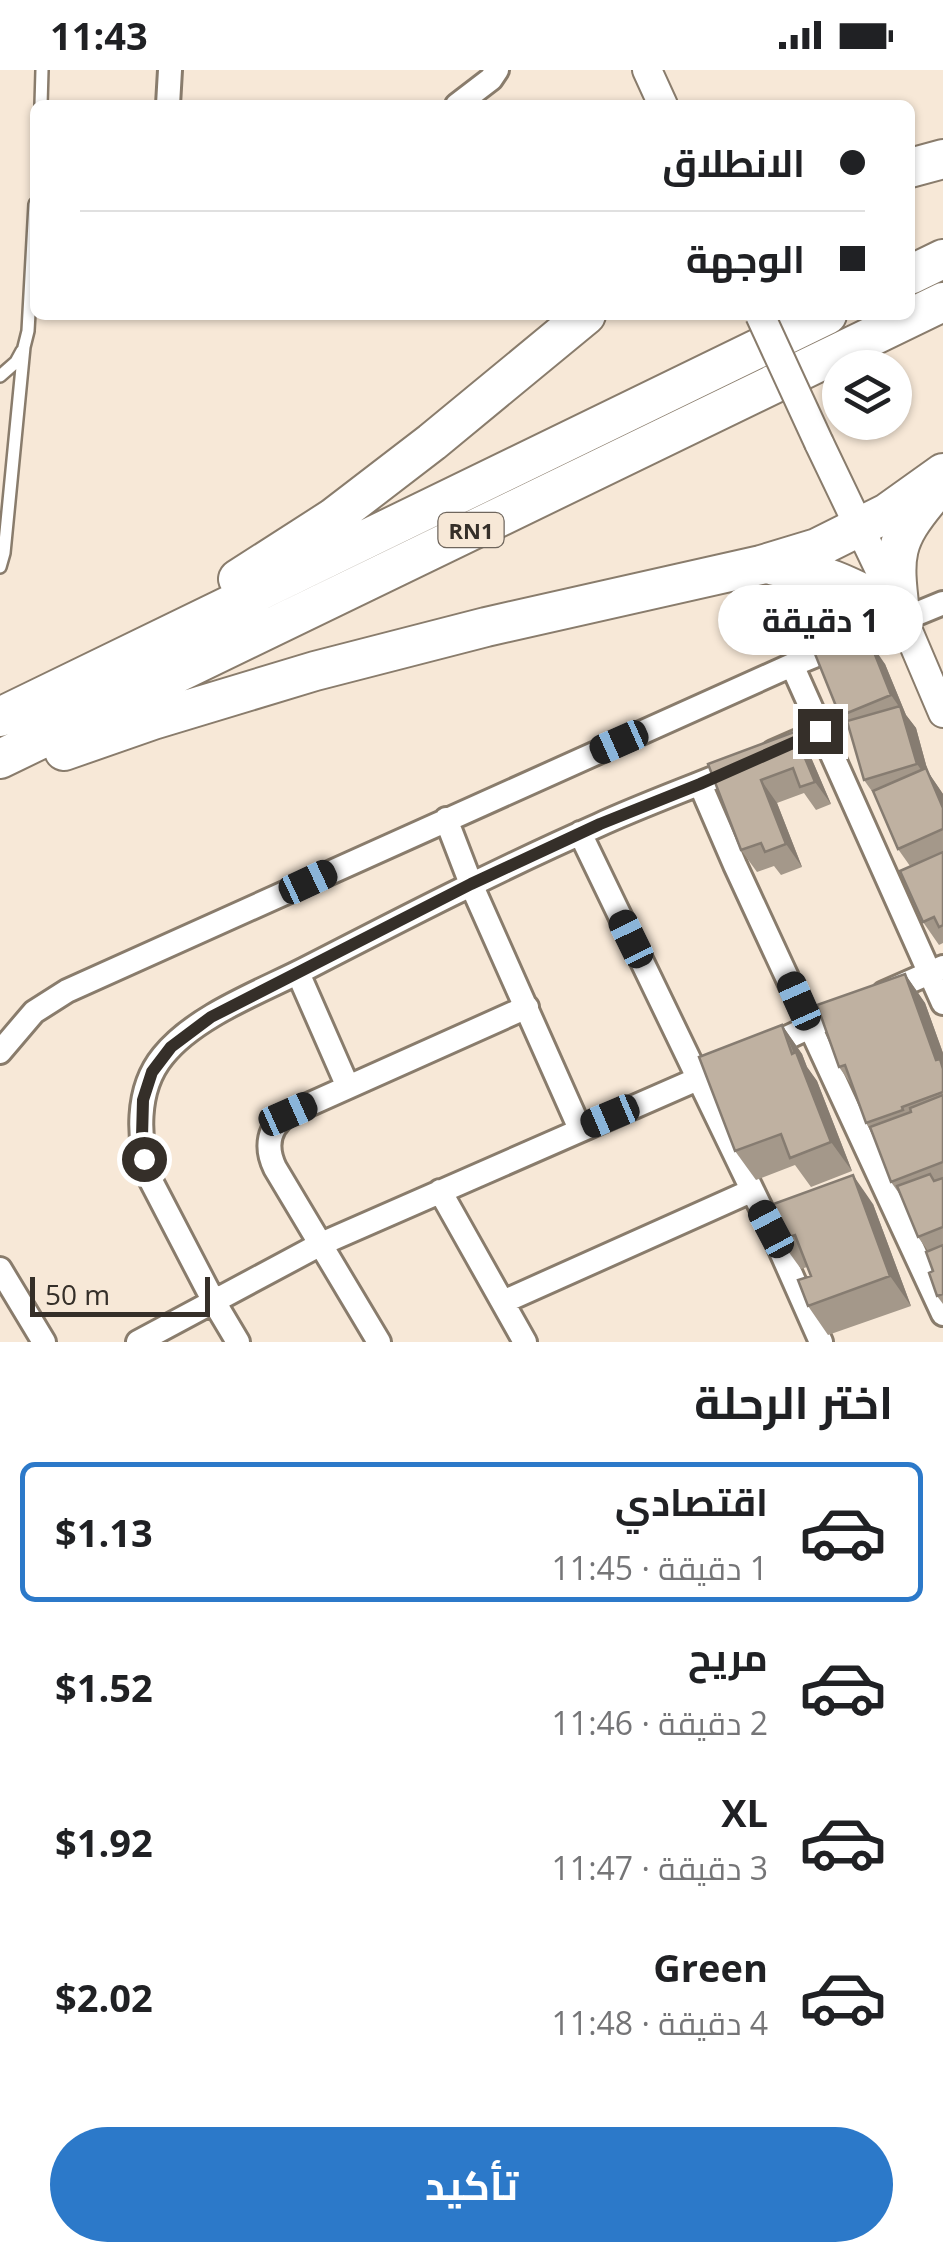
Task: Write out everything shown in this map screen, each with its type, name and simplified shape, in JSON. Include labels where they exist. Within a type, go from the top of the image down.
[{"type":"highway","points":[[915,167],[943,160]]},
{"type":"highway","points":[[915,273],[943,259]]},
{"type":"highway","name":"RN1","points":[[915,316],[943,302]]},
{"type":"highway","points":[[0,714],[218,592],[332,518],[432,442],[580,320]]},
{"type":"highway","name":"RN1","points":[[0,714],[817,320]]},
{"type":"highway","name":"RN1","points":[[0,759],[906,320]]},
{"type":"highway","points":[[0,772],[152,720],[315,672],[486,627],[761,565],[817,548],[888,513],[943,474]]},
{"type":"highway","points":[[901,616],[895,571],[899,544],[917,513],[943,482]]},
{"type":"highway","points":[[761,565],[808,570],[825,576],[901,616]]},
{"type":"street","points":[[168,100],[170,70]]},
{"type":"street","points":[[464,100],[492,80],[497,70]]},
{"type":"street","points":[[647,70],[661,100]]},
{"type":"street","points":[[762,320],[943,713]]},
{"type":"street","points":[[0,1052],[34,1012],[67,991],[901,616],[943,603]]},
{"type":"street","points":[[792,665],[936,970],[943,1003]]},
{"type":"street","points":[[238,1342],[150,1180],[144,1159],[143,1100],[152,1072],[171,1047],[211,1017],[471,884],[820,731]]},
{"type":"street","points":[[700,784],[810,1026],[870,1181],[943,1314]]},
{"type":"street","points":[[446,820],[580,1128]]},
{"type":"street","points":[[580,833],[751,1191],[780,1225],[821,1342]]},
{"type":"street","points":[[138,1342],[321,1244],[580,1128],[699,1080],[936,970]]},
{"type":"street","points":[[298,973],[348,1087]]},
{"type":"street","points":[[379,1342],[271,1160],[269,1141],[273,1128],[280,1119],[527,1007]]},
{"type":"street","points":[[440,1191],[525,1342]]},
{"type":"street","points":[[502,1302],[751,1191]]},
{"type":"street","points":[[0,1269],[44,1342]]},
{"type":"lane","points":[[40,100],[42,70]]},
{"type":"lane","points":[[0,566],[30,295]]},
{"type":"lane","points":[[0,376],[16,362],[24,347]]},
{"type":"building","points":[[853,638],[856,647],[870,642],[891,695],[840,716],[815,654]]},
{"type":"building","points":[[900,706],[917,764],[864,780],[847,721]]},
{"type":"building","points":[[794,732],[815,782],[800,787],[793,768],[761,780],[786,844],[765,852],[761,843],[741,850],[708,764]]},
{"type":"building","points":[[926,768],[943,808],[943,829],[898,849],[873,791]]},
{"type":"building","points":[[943,852],[943,925],[939,927],[934,917],[923,922],[900,871]]},
{"type":"building","points":[[905,974],[936,1060],[940,1059],[943,1092],[866,1123],[845,1065],[839,1067],[817,1005]]},
{"type":"building","points":[[782,1025],[831,1142],[790,1158],[781,1134],[735,1151],[699,1057]]},
{"type":"building","points":[[943,1095],[943,1162],[891,1182],[870,1127]]},
{"type":"building","points":[[930,1174],[934,1181],[943,1178],[943,1227],[918,1237],[897,1186]]},
{"type":"building","points":[[853,1175],[890,1276],[808,1306],[798,1280],[811,1276],[795,1235],[780,1240],[768,1206]]},
{"type":"building","points":[[943,1245],[943,1294],[937,1296],[926,1252]]},
{"type":"route","points":[[144,1159],[143,1100],[152,1072],[171,1047],[211,1017],[471,884],[600,824],[820,731]]}]
